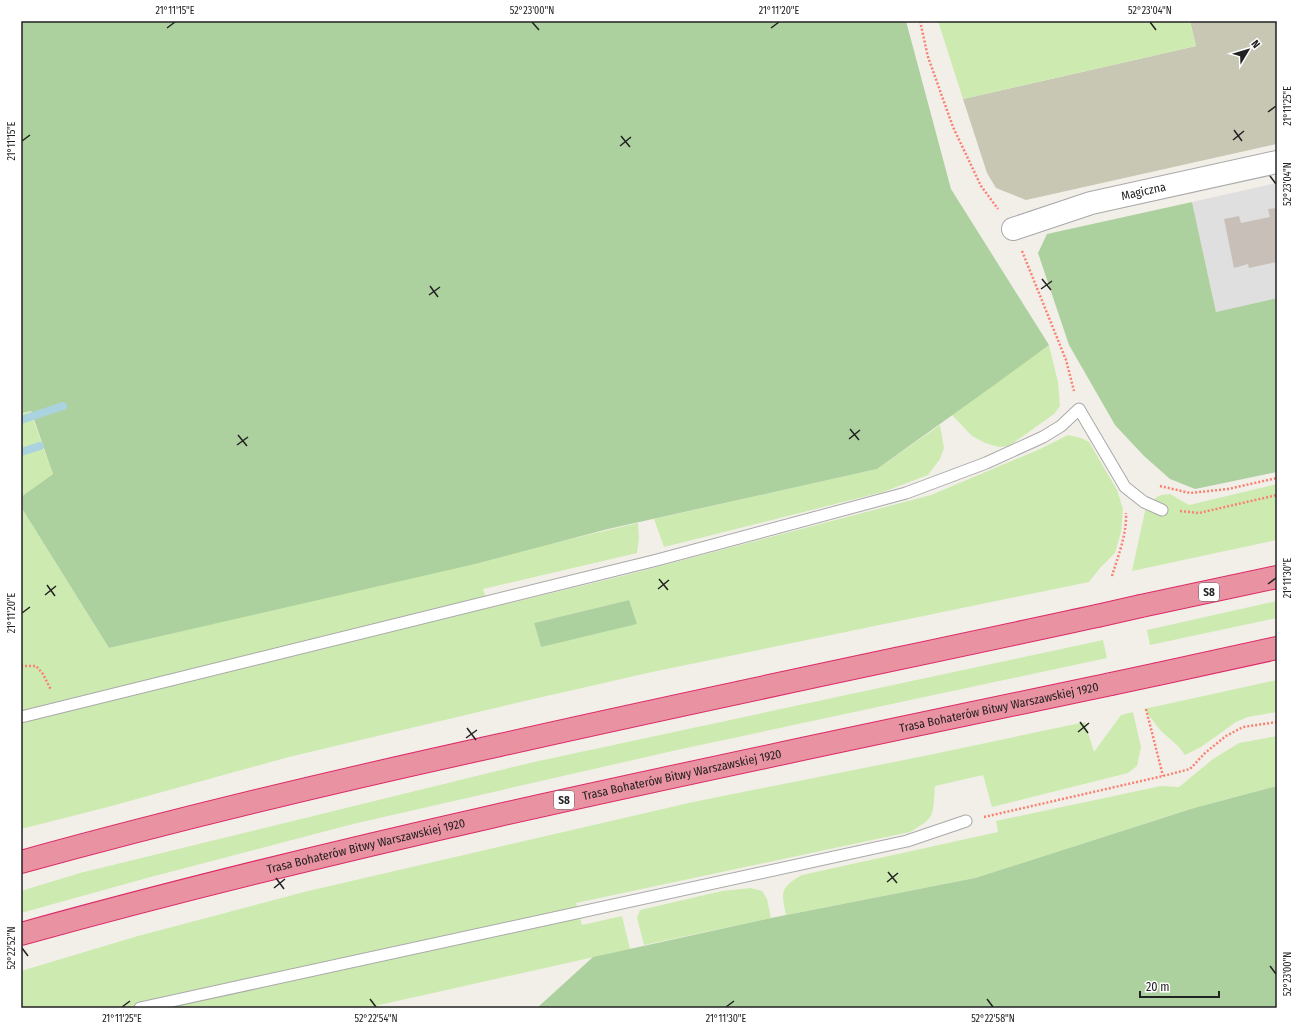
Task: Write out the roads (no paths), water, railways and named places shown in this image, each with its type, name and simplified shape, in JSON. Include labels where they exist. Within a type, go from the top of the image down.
[{"type":"highway","name":"S8","points":[[21,862],[105,838],[361,776],[610,720],[1277,577]]},
{"type":"highway","name":"Trasa Bohaterów Bitwy Warszawskiej 1920","points":[[21,934],[126,905],[373,844],[633,785],[1277,648]]},
{"type":"street","name":"Magiczna","points":[[1013,229],[1091,203],[1277,162]]},
{"type":"lane","points":[[21,717],[657,560],[906,493],[986,463],[1044,438],[1061,426],[1079,409],[1125,487],[1144,502],[1162,510]]},
{"type":"lane","points":[[140,1008],[907,841],[966,821]]},
{"type":"waterway","points":[[21,420],[63,406]]},
{"type":"waterway","points":[[21,452],[40,446]]}]
